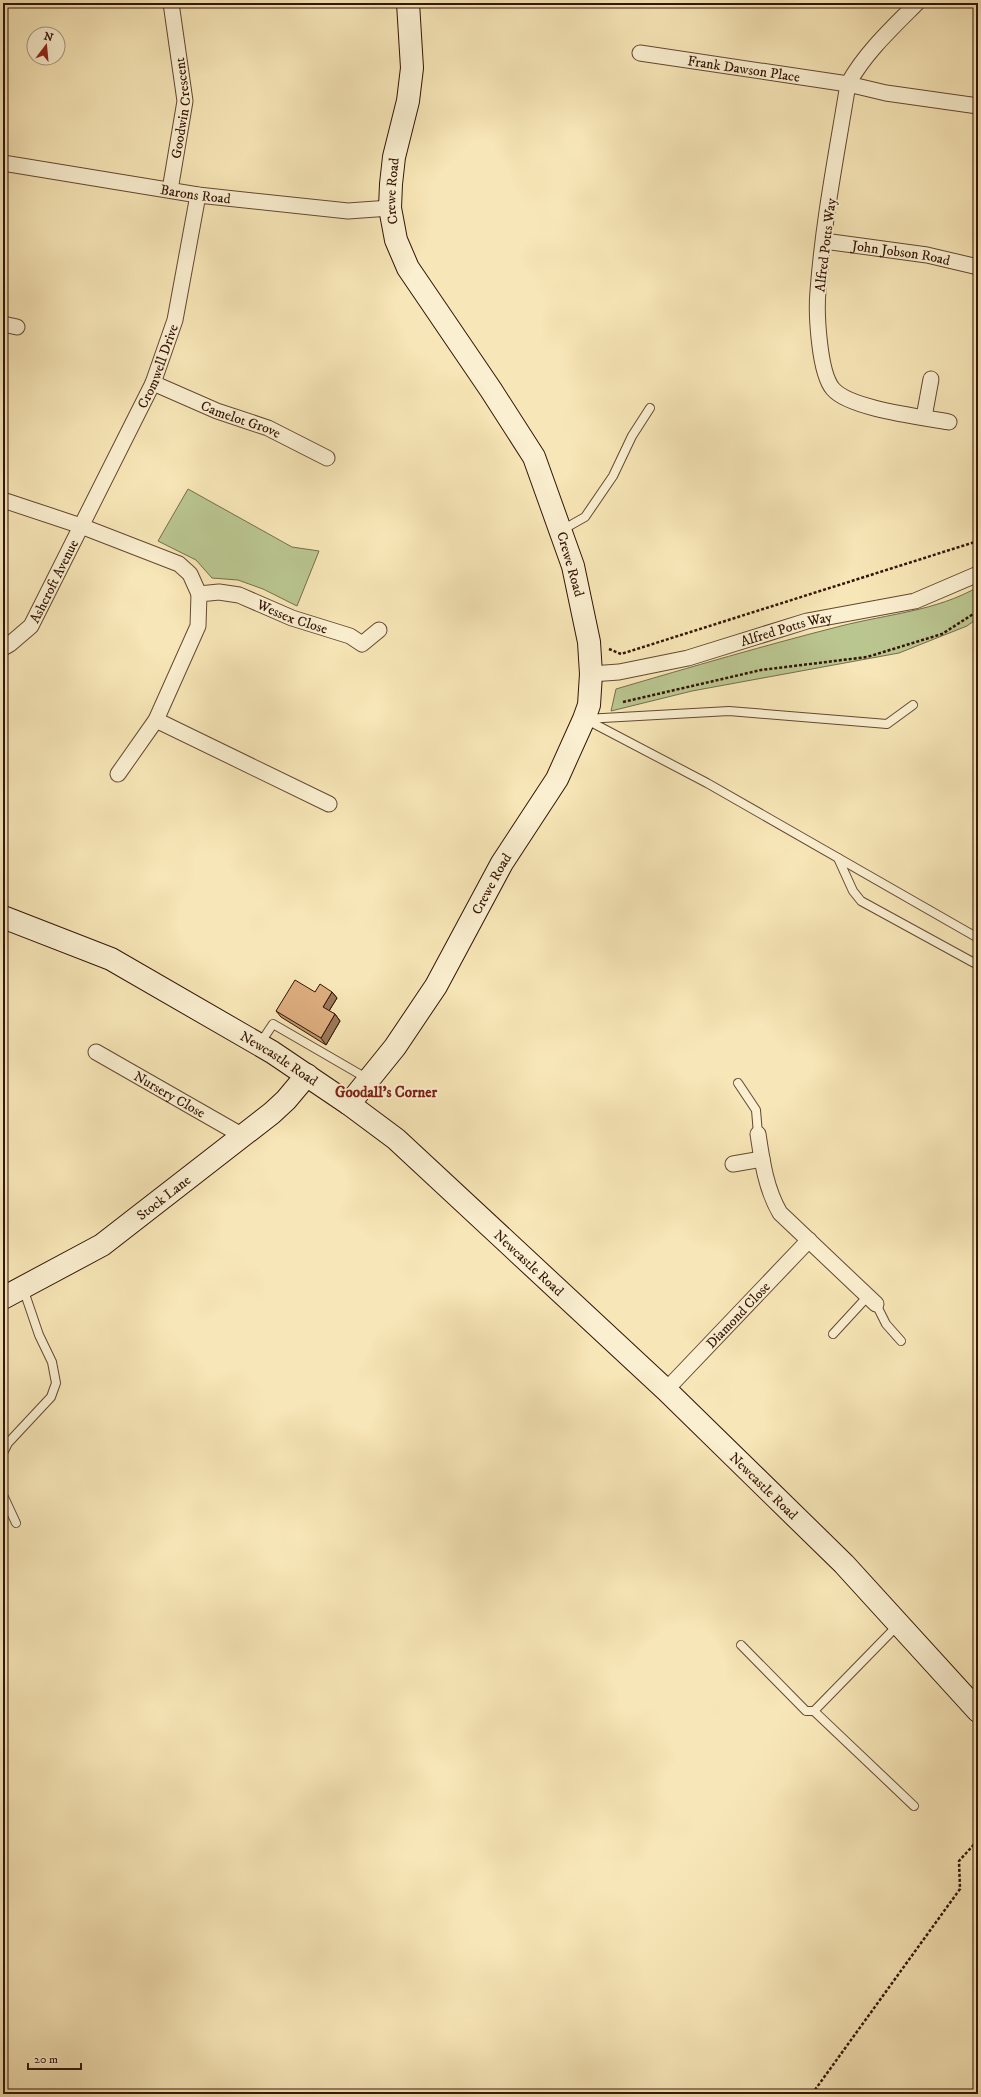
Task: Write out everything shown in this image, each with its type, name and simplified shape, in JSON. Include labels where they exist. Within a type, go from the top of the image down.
[{"type":"main road","name":"Crewe Road","points":[[349,1104],[395,1047],[436,986],[502,863],[557,778],[586,712],[591,674],[589,642],[573,566],[562,530],[534,457],[491,390],[408,268],[396,240],[390,208],[394,157],[408,101],[412,68],[408,3]]},
{"type":"main road","name":"Newcastle Road","points":[[3,917],[111,959],[259,1045],[307,1075],[396,1139],[429,1168],[666,1390],[692,1418],[844,1564],[978,1711]]},
{"type":"main road","name":"Stock Lane","points":[[3,1298],[102,1245],[243,1136],[286,1100],[307,1075]]},
{"type":"street","name":"Goodwin Crescent","points":[[170,3],[185,101],[170,190]]},
{"type":"street","name":"Alfred Potts Way","points":[[917,3],[874,48],[854,72],[848,84],[824,241],[818,292],[819,333],[825,373],[833,389],[849,400],[882,410],[949,422]]},
{"type":"street","name":"Frank Dawson Place","points":[[640,52],[848,84],[886,93],[978,106]]},
{"type":"street","name":"Barons Road","points":[[3,163],[198,195],[348,211],[390,208]]},
{"type":"street","name":"Cromwell Drive","points":[[81,526],[153,383],[175,320],[198,195]]},
{"type":"street","name":"John Jobson Road","points":[[824,241],[927,255],[978,268]]},
{"type":"street","points":[[924,417],[931,379]]},
{"type":"street","name":"Camelot Grove","points":[[153,383],[217,411],[268,428],[327,458]]},
{"type":"street","points":[[3,500],[81,526],[179,564],[190,574],[199,594],[198,626],[156,720],[118,774]]},
{"type":"street","name":"Ashcroft Avenue","points":[[3,648],[31,626],[81,526]]},
{"type":"street","name":"Alfred Potts Way","points":[[591,674],[619,672],[688,658],[807,621],[915,601],[978,574]]},
{"type":"street","name":"Wessex Close","points":[[199,594],[219,592],[239,595],[292,618],[350,636],[362,644],[379,630]]},
{"type":"street","points":[[156,720],[329,804]]},
{"type":"street","name":"Nursery Close","points":[[96,1052],[243,1136]]},
{"type":"street","points":[[758,1134],[762,1159],[772,1200],[780,1213],[872,1300]]},
{"type":"street","points":[[733,1164],[762,1159]]},
{"type":"street","name":"Diamond Close","points":[[666,1390],[809,1240]]},
{"type":"lane","points":[[562,530],[585,517],[612,476],[632,436],[650,408]]},
{"type":"lane","points":[[586,712],[729,711],[887,724],[913,705]]},
{"type":"lane","points":[[586,712],[707,784],[978,938]]},
{"type":"lane","points":[[838,858],[853,892],[861,901],[978,965]]},
{"type":"lane","points":[[259,1045],[273,1024],[369,1079]]},
{"type":"lane","points":[[738,1084],[756,1110],[758,1134]]},
{"type":"lane","points":[[3,1453],[8,1443],[51,1397],[56,1383],[52,1362],[39,1335],[22,1287]]},
{"type":"lane","points":[[833,1334],[872,1300],[886,1324],[901,1341]]},
{"type":"lane","points":[[3,1495],[16,1523]]},
{"type":"lane","points":[[814,1711],[898,1624]]},
{"type":"lane","points":[[742,1645],[806,1711],[814,1711],[914,1806]]},
{"type":"path","points":[[589,642],[621,654],[978,541]]},
{"type":"path","points":[[586,712],[761,670],[867,657],[942,634],[978,611]]},
{"type":"path","points":[[812,2094],[960,1889],[959,1861],[978,1840]]},
{"type":"green space","points":[[188,489],[292,547],[319,551],[297,606],[263,589],[238,580],[212,578],[196,560],[158,541]]},
{"type":"green space","points":[[978,587],[978,618],[967,626],[899,653],[692,691],[611,711],[616,689],[813,633],[929,607],[945,602]]},
{"type":"building","points":[[295,980],[315,992],[320,984],[332,992],[323,1007],[335,1014],[321,1038],[276,1011]]},
{"type":"district","name":"Goodall's Corner","points":[[386,1092]]}]
